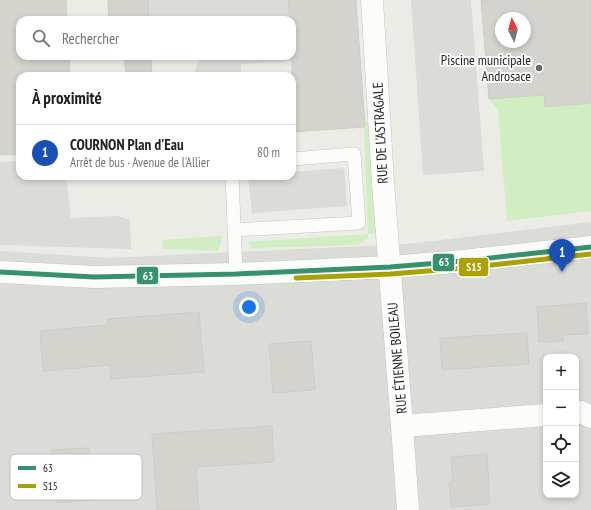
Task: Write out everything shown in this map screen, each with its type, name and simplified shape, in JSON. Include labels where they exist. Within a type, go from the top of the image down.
[{"type":"street","name":"RUE DE L'ASTRAGALE","points":[[372,0],[383,183],[390,267]]},
{"type":"street","points":[[0,272],[94,277],[236,274],[390,267],[591,247]]},
{"type":"street","name":"RUE ÉTIENNE BOILEAU","points":[[390,267],[402,426],[543,415]]},
{"type":"street","points":[[579,412],[591,416]]},
{"type":"street","points":[[402,426],[408,510]]},
{"type":"lane","points":[[234,230],[358,223],[354,154],[296,159]]},
{"type":"lane","points":[[232,180],[236,274]]},
{"type":"shaded area","points":[[148,0],[288,0],[290,16],[149,16]]},
{"type":"shaded area","points":[[411,0],[471,0],[484,171],[423,175]]},
{"type":"shaded area","points":[[199,60],[292,60],[241,64],[241,72],[195,72]]},
{"type":"shaded area","points":[[16,161],[16,180],[66,180],[71,218],[118,216],[130,220],[131,249],[0,245],[0,162]]},
{"type":"shaded area","points":[[344,168],[347,206],[252,213],[248,180],[296,180],[296,172]]},
{"type":"shaded area","points":[[591,222],[591,510],[0,510],[0,251],[109,258],[407,244]]},
{"type":"green space","points":[[544,95],[545,107],[591,103],[591,211],[507,221],[498,110],[489,99]]},
{"type":"green space","points":[[364,121],[371,121],[377,233],[368,234]]},
{"type":"green space","points":[[368,234],[368,238],[358,245],[252,248],[248,242]]},
{"type":"green space","points":[[221,236],[221,244],[218,251],[163,249],[162,240]]},
{"type":"building","points":[[0,0],[66,0],[67,16],[16,16],[16,60],[69,60],[70,72],[16,72],[16,154],[0,155]]},
{"type":"building","points":[[108,0],[148,0],[149,16],[109,16]]},
{"type":"building","points":[[288,0],[356,0],[365,127],[296,132],[296,72],[292,72],[292,60],[296,60],[296,16],[290,16]]},
{"type":"building","name":"Piscine municipale Androsace","points":[[481,0],[591,0],[591,103],[545,107],[544,95],[489,99]]},
{"type":"building","points":[[124,60],[151,60],[152,72],[126,72]]},
{"type":"building","points":[[586,303],[588,334],[563,335],[563,341],[539,342],[537,307]]},
{"type":"building","points":[[199,312],[204,372],[111,379],[110,365],[43,371],[40,331],[107,325],[107,319]]},
{"type":"building","points":[[527,333],[529,364],[442,370],[440,338]]},
{"type":"building","points":[[311,341],[315,390],[273,393],[269,344]]},
{"type":"building","points":[[272,426],[274,462],[196,467],[199,510],[157,510],[152,434]]},
{"type":"building","points":[[89,448],[89,454],[52,454],[52,450]]},
{"type":"building","points":[[487,454],[490,504],[451,507],[449,482],[453,481],[451,457]]},
{"type":"building","points":[[57,500],[93,500],[57,503]]},
{"type":"transit line","name":"63","points":[[0,272],[94,277],[236,274],[390,267],[463,261],[591,247]]},
{"type":"transit line","name":"S15","points":[[296,278],[391,274],[464,268],[591,254]]},
{"type":"place","name":"Piscine municipale Androsace","points":[[539,68]]},
{"type":"place","name":"COURNON Plan d'Eau","points":[[562,272]]}]
